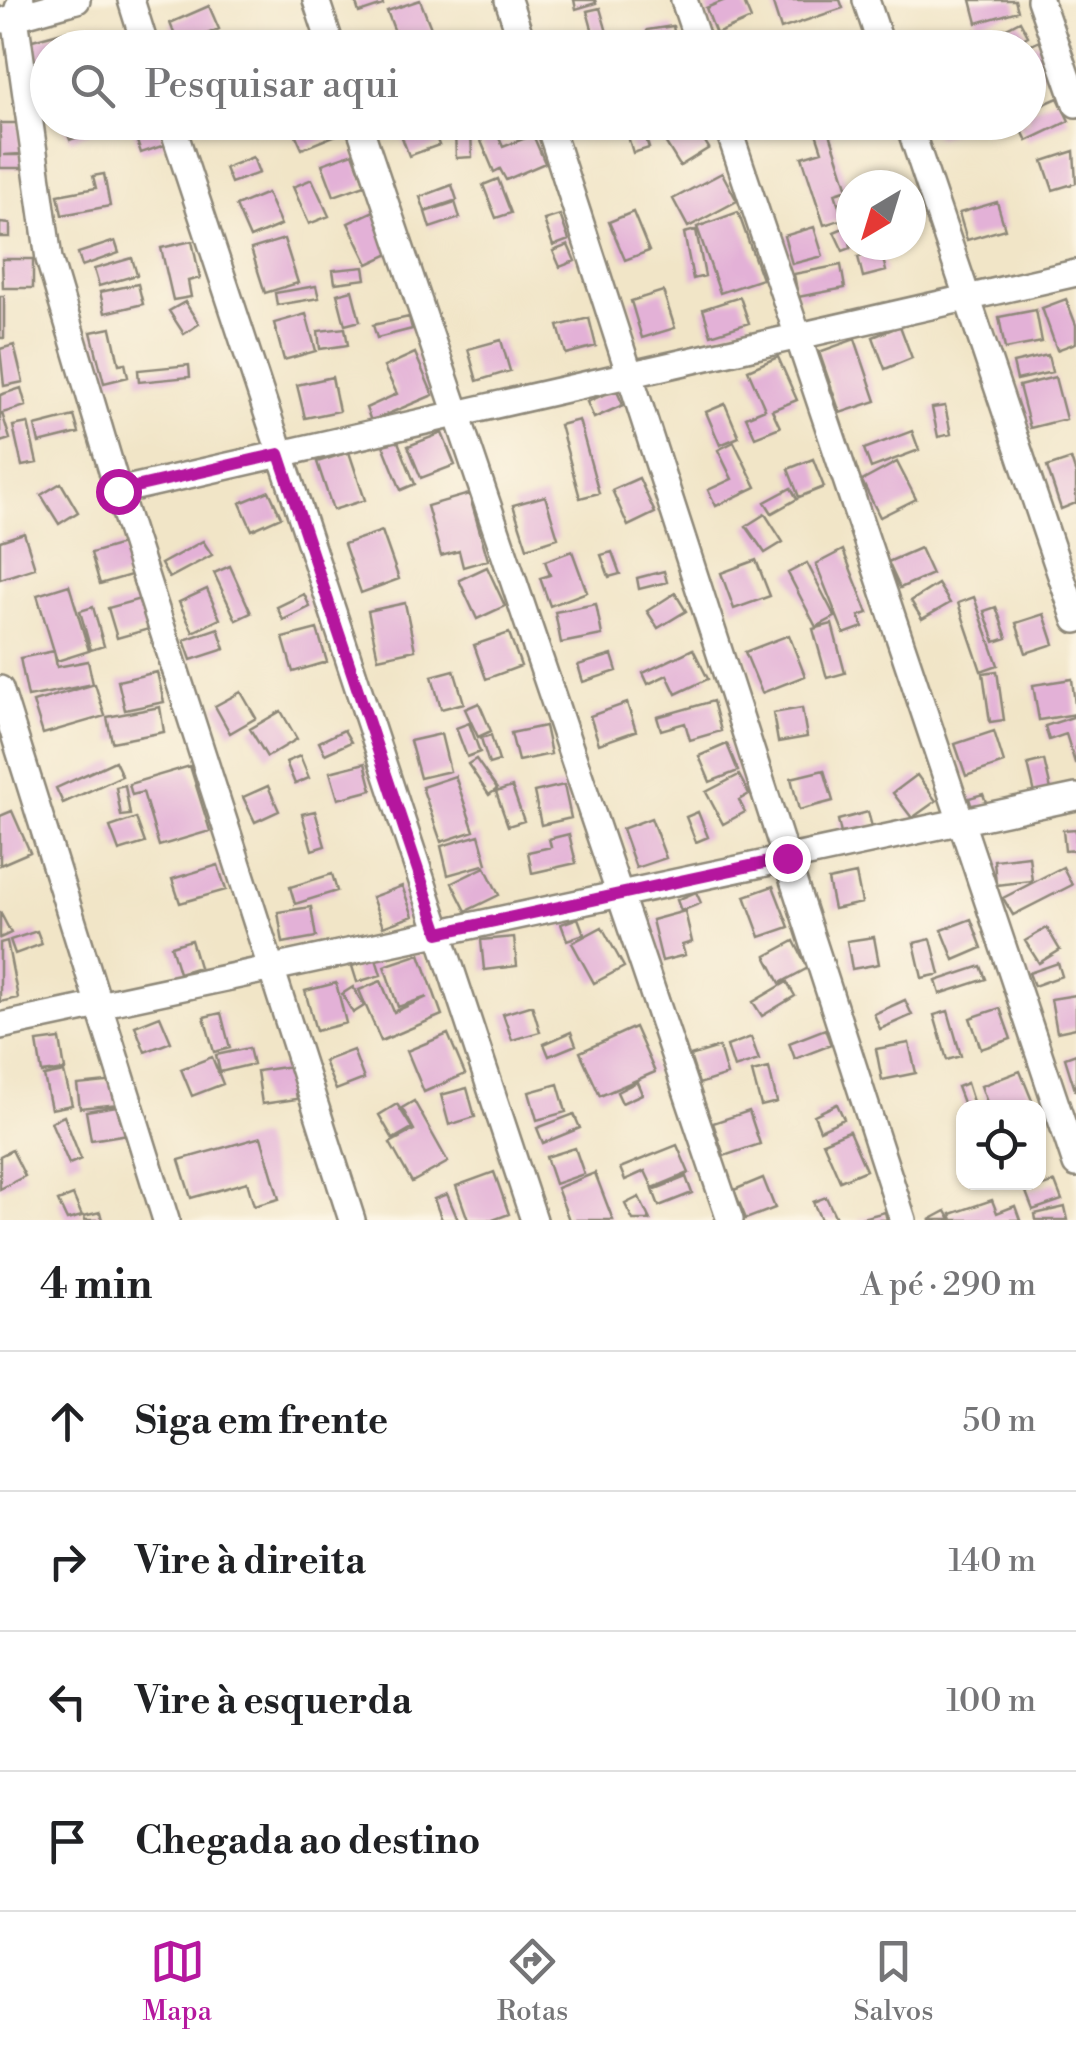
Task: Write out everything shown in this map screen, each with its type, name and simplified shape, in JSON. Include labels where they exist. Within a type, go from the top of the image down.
[{"type":"street","points":[[30,133],[12,13],[77,0]]},
{"type":"street","points":[[131,0],[140,30]]},
{"type":"street","points":[[316,0],[326,30]]},
{"type":"street","points":[[508,0],[518,30]]},
{"type":"street","points":[[684,0],[694,30]]},
{"type":"street","points":[[866,0],[876,30]]},
{"type":"street","points":[[1040,0],[1076,104]]},
{"type":"street","points":[[31,140],[49,259],[118,491],[352,1220]]},
{"type":"street","points":[[177,140],[534,1220]]},
{"type":"street","points":[[364,140],[730,1220]]},
{"type":"street","points":[[554,140],[903,1220]]},
{"type":"street","points":[[732,140],[1076,1164]]},
{"type":"street","points":[[914,140],[1076,620]]},
{"type":"street","points":[[118,491],[1076,274]]},
{"type":"street","points":[[0,688],[166,1220]]},
{"type":"street","points":[[0,1026],[1076,797]]},
{"type":"building","points":[[355,0],[381,0],[383,5],[359,13]]},
{"type":"building","points":[[420,0],[432,30],[394,30],[387,11]]},
{"type":"building","points":[[574,0],[595,0],[596,3],[576,9]]},
{"type":"building","points":[[725,0],[743,0],[751,19],[725,30],[714,30],[706,8]]},
{"type":"building","points":[[840,0],[843,8],[781,29],[772,1]]},
{"type":"building","points":[[971,0],[1015,0],[1018,11],[977,23]]},
{"type":"building","points":[[209,6],[219,29],[173,30],[170,23]]},
{"type":"building","points":[[600,8],[606,30],[592,30],[587,11]]},
{"type":"building","points":[[1020,21],[1025,30],[1003,30]]},
{"type":"building","points":[[1058,98],[1069,121],[1046,132],[1046,103]]},
{"type":"building","points":[[0,123],[20,123],[21,154],[4,155],[24,155],[23,168],[0,168]]},
{"type":"building","points":[[136,140],[163,140],[165,145],[141,153]]},
{"type":"building","points":[[298,140],[324,140],[302,149]]},
{"type":"building","points":[[403,140],[437,140],[439,145],[409,156]]},
{"type":"building","points":[[455,140],[471,140],[472,157],[456,158]]},
{"type":"building","points":[[481,140],[500,140],[503,147],[520,140],[535,140],[545,163],[506,180],[500,169],[494,172]]},
{"type":"building","points":[[629,140],[646,140],[649,148],[633,153]]},
{"type":"building","points":[[664,140],[704,140],[709,148],[680,166]]},
{"type":"building","points":[[818,140],[832,140],[842,170],[836,170],[836,221],[824,225],[802,157],[822,151]]},
{"type":"building","points":[[1074,151],[1076,183],[1053,190],[1043,161]]},
{"type":"building","points":[[353,153],[365,185],[334,196],[322,164]]},
{"type":"building","points":[[253,157],[259,173],[231,183],[225,168]]},
{"type":"building","points":[[722,173],[737,201],[688,227],[673,199]]},
{"type":"building","points":[[104,174],[110,206],[62,215],[58,195],[96,188],[93,176]]},
{"type":"building","points":[[312,179],[329,216],[309,224],[293,187]]},
{"type":"building","points":[[498,179],[511,213],[496,218],[483,185]]},
{"type":"building","points":[[452,185],[457,200],[425,211],[420,197]]},
{"type":"building","points":[[267,193],[281,225],[250,238],[236,206]]},
{"type":"building","points":[[455,202],[460,218],[430,228],[425,212]]},
{"type":"building","points":[[997,202],[1005,229],[967,240],[959,213]]},
{"type":"building","points":[[376,210],[396,251],[368,264],[348,223]]},
{"type":"building","points":[[633,212],[649,251],[625,260],[609,222]]},
{"type":"building","points":[[738,212],[762,279],[720,293],[697,227]]},
{"type":"building","points":[[560,215],[569,240],[553,246],[544,220]]},
{"type":"building","points":[[0,223],[10,224],[10,237],[0,237]]},
{"type":"building","points":[[814,227],[823,256],[792,264],[784,236]]},
{"type":"building","points":[[696,230],[705,276],[693,279],[684,233]]},
{"type":"building","points":[[284,239],[298,283],[265,293],[251,249]]},
{"type":"building","points":[[115,241],[119,253],[82,266],[78,253]]},
{"type":"building","points":[[192,241],[200,278],[188,281],[191,297],[173,300],[161,248]]},
{"type":"building","points":[[568,245],[575,261],[560,267],[553,251]]},
{"type":"building","points":[[132,258],[137,275],[99,286],[94,269]]},
{"type":"building","points":[[2,259],[33,259],[33,288],[3,288]]},
{"type":"building","points":[[859,260],[883,260],[886,271],[863,277]]},
{"type":"building","points":[[841,265],[845,288],[798,297],[794,274]]},
{"type":"building","points":[[364,267],[366,279],[335,283],[333,270]]},
{"type":"building","points":[[138,284],[143,304],[105,313],[100,292]]},
{"type":"building","points":[[316,286],[319,298],[277,305],[275,293]]},
{"type":"building","points":[[352,290],[360,321],[345,325],[337,294]]},
{"type":"building","points":[[663,291],[675,328],[642,338],[631,301]]},
{"type":"building","points":[[0,296],[4,296],[4,338],[0,338]]},
{"type":"building","points":[[740,297],[749,323],[711,335],[703,309]]},
{"type":"building","points":[[1066,299],[1076,325],[1076,343],[1057,350],[1042,308]]},
{"type":"building","points":[[185,302],[199,324],[184,334],[169,311]]},
{"type":"building","points":[[1036,310],[1042,342],[1005,349],[999,317]]},
{"type":"building","points":[[306,314],[316,351],[284,360],[274,323]]},
{"type":"building","points":[[409,317],[412,329],[377,338],[373,325]]},
{"type":"building","points":[[589,318],[596,346],[566,354],[558,326]]},
{"type":"building","points":[[900,326],[912,358],[885,369],[873,337]]},
{"type":"building","points":[[111,328],[119,364],[125,363],[128,377],[104,383],[91,332]]},
{"type":"building","points":[[345,328],[348,345],[320,349],[318,331]]},
{"type":"building","points":[[855,339],[876,401],[840,413],[819,352]]},
{"type":"building","points":[[501,340],[510,371],[477,381],[468,349]]},
{"type":"building","points":[[14,345],[23,382],[4,386],[0,349]]},
{"type":"building","points":[[415,353],[433,395],[371,421],[366,408],[397,394],[384,367]]},
{"type":"building","points":[[1048,355],[1052,372],[1017,380],[1013,363]]},
{"type":"building","points":[[778,357],[797,400],[772,410],[780,427],[755,437],[746,417],[765,409],[748,370]]},
{"type":"building","points":[[189,365],[190,377],[139,382],[138,370]]},
{"type":"building","points":[[332,377],[339,411],[305,418],[297,385]]},
{"type":"building","points":[[1055,377],[1066,419],[1030,428],[1019,386]]},
{"type":"building","points":[[21,388],[26,406],[2,413],[10,439],[0,442],[0,395]]},
{"type":"building","points":[[616,389],[623,405],[594,418],[587,402]]},
{"type":"building","points":[[725,404],[739,437],[720,445],[706,412]]},
{"type":"building","points":[[945,406],[951,434],[938,437],[932,408]]},
{"type":"building","points":[[74,416],[79,433],[39,443],[35,426]]},
{"type":"building","points":[[579,420],[599,493],[580,498],[560,425]]},
{"type":"building","points":[[28,423],[37,463],[22,466],[13,426]]},
{"type":"building","points":[[912,431],[919,450],[871,468],[864,449]]},
{"type":"building","points":[[442,433],[455,465],[421,478],[408,446]]},
{"type":"building","points":[[397,439],[415,484],[401,490],[383,445]]},
{"type":"building","points":[[734,442],[756,487],[716,506],[708,490],[732,479],[718,450]]},
{"type":"building","points":[[349,452],[365,500],[333,510],[317,462]]},
{"type":"building","points":[[813,459],[824,487],[799,497],[788,469]]},
{"type":"building","points":[[1071,459],[1076,474],[1076,503],[1061,509],[1047,467]]},
{"type":"building","points":[[897,462],[916,499],[880,517],[862,481]]},
{"type":"building","points":[[639,478],[655,513],[628,526],[612,490]]},
{"type":"building","points":[[61,483],[78,512],[59,524],[41,495]]},
{"type":"building","points":[[791,488],[797,499],[772,513],[765,502]]},
{"type":"building","points":[[269,491],[281,517],[252,530],[240,503]]},
{"type":"building","points":[[469,494],[488,560],[463,567],[459,551],[441,556],[427,506]]},
{"type":"building","points":[[545,496],[558,538],[527,548],[513,505]]},
{"type":"building","points":[[765,514],[783,542],[765,553],[746,526]]},
{"type":"building","points":[[382,531],[399,579],[361,593],[344,544]]},
{"type":"building","points":[[24,533],[35,568],[0,579],[0,541]]},
{"type":"building","points":[[203,541],[212,555],[169,578],[161,564]]},
{"type":"building","points":[[122,544],[131,575],[100,584],[91,553]]},
{"type":"building","points":[[920,548],[932,574],[900,588],[888,562]]},
{"type":"building","points":[[843,550],[868,613],[859,616],[863,627],[844,634],[816,564]]},
{"type":"building","points":[[572,551],[587,592],[550,606],[540,578],[550,575],[545,561]]},
{"type":"building","points":[[612,552],[620,574],[609,577],[601,555]]},
{"type":"building","points":[[756,560],[770,596],[734,609],[721,573]]},
{"type":"building","points":[[807,563],[835,617],[816,627],[788,573]]},
{"type":"building","points":[[230,566],[251,613],[236,620],[214,573]]},
{"type":"building","points":[[487,567],[505,606],[477,619],[459,580]]},
{"type":"building","points":[[664,571],[667,582],[639,589],[637,578]]},
{"type":"building","points":[[938,584],[950,603],[922,619],[911,601]]},
{"type":"building","points":[[69,585],[89,651],[57,661],[37,595]]},
{"type":"building","points":[[207,589],[220,619],[193,632],[179,602]]},
{"type":"building","points":[[675,593],[686,611],[658,628],[647,611]]},
{"type":"building","points":[[304,594],[310,607],[283,620],[277,607]]},
{"type":"building","points":[[974,597],[998,665],[981,671],[958,603]]},
{"type":"building","points":[[140,599],[149,629],[117,638],[108,608]]},
{"type":"building","points":[[405,603],[415,650],[378,658],[368,611]]},
{"type":"building","points":[[596,604],[602,635],[561,643],[555,612]]},
{"type":"building","points":[[93,607],[104,646],[91,650],[80,611]]},
{"type":"building","points":[[996,607],[1007,638],[995,642],[984,611]]},
{"type":"building","points":[[1044,614],[1054,644],[1026,653],[1016,623]]},
{"type":"building","points":[[832,624],[845,673],[827,678],[813,629]]},
{"type":"building","points":[[218,628],[225,649],[191,660],[184,640]]},
{"type":"building","points":[[317,629],[327,662],[293,672],[283,638]]},
{"type":"building","points":[[509,633],[521,666],[486,679],[474,645]]},
{"type":"building","points":[[789,635],[805,676],[762,693],[745,652]]},
{"type":"building","points":[[693,649],[708,679],[676,694],[667,675],[648,684],[643,673]]},
{"type":"building","points":[[54,651],[57,667],[88,661],[93,684],[28,697],[20,658]]},
{"type":"building","points":[[612,655],[617,671],[583,682],[578,665]]},
{"type":"building","points":[[454,670],[464,703],[441,709],[432,676]]},
{"type":"building","points":[[997,671],[1004,720],[990,722],[983,673]]},
{"type":"building","points":[[157,672],[164,702],[125,710],[118,681]]},
{"type":"building","points":[[1072,679],[1076,714],[1039,720],[1033,685]]},
{"type":"building","points":[[95,684],[105,716],[43,734],[33,702]]},
{"type":"building","points":[[241,692],[256,718],[230,733],[215,706]]},
{"type":"building","points":[[713,701],[721,731],[690,740],[685,723],[661,730],[657,717]]},
{"type":"building","points":[[479,703],[491,731],[478,737],[465,709]]},
{"type":"building","points":[[627,703],[636,731],[599,744],[590,716]]},
{"type":"building","points":[[160,707],[164,732],[112,742],[107,717]]},
{"type":"building","points":[[802,708],[807,737],[778,742],[773,713]]},
{"type":"building","points":[[281,711],[297,739],[267,757],[250,729]]},
{"type":"building","points":[[1076,716],[1075,763],[1066,734],[1049,740],[1045,726]]},
{"type":"building","points":[[469,723],[480,752],[467,757],[456,728]]},
{"type":"building","points":[[545,726],[551,754],[518,761],[511,733]]},
{"type":"building","points":[[344,730],[351,742],[325,754],[319,742]]},
{"type":"building","points":[[994,731],[1004,763],[966,776],[955,744]]},
{"type":"building","points":[[441,734],[450,771],[420,778],[410,741]]},
{"type":"building","points":[[491,735],[499,761],[489,764],[481,738]]},
{"type":"building","points":[[727,744],[738,771],[710,782],[699,756]]},
{"type":"building","points":[[300,756],[309,778],[295,784],[286,762]]},
{"type":"building","points":[[476,759],[497,789],[489,795],[468,764]]},
{"type":"building","points":[[1044,760],[1053,798],[1037,802],[1028,764]]},
{"type":"building","points":[[115,761],[122,776],[63,803],[56,788]]},
{"type":"building","points":[[365,763],[372,790],[338,799],[330,772]]},
{"type":"building","points":[[190,766],[210,831],[159,846],[143,792],[132,795],[129,784]]},
{"type":"building","points":[[824,770],[833,801],[799,810],[791,778]]},
{"type":"building","points":[[739,775],[749,794],[739,800],[745,812],[723,824],[706,792]]},
{"type":"building","points":[[917,775],[936,801],[912,818],[893,793]]},
{"type":"building","points":[[455,776],[474,831],[441,842],[422,787]]},
{"type":"building","points":[[125,785],[130,815],[121,816],[116,787]]},
{"type":"building","points":[[564,785],[571,818],[541,825],[534,792]]},
{"type":"building","points":[[268,786],[279,811],[255,822],[243,797]]},
{"type":"building","points":[[512,787],[524,821],[508,826],[496,792]]},
{"type":"building","points":[[983,794],[990,813],[975,818],[969,798]]},
{"type":"building","points":[[12,811],[30,852],[0,865],[0,816]]},
{"type":"building","points":[[315,811],[325,846],[312,850],[302,814]]},
{"type":"building","points":[[698,812],[708,837],[696,842],[686,817]]},
{"type":"building","points":[[868,812],[872,827],[841,834],[838,820]]},
{"type":"building","points":[[136,818],[145,843],[119,851],[110,827]]},
{"type":"building","points":[[651,818],[666,858],[636,868],[622,829]]},
{"type":"building","points":[[1076,829],[1076,850],[1065,851],[1063,830]]},
{"type":"building","points":[[569,834],[576,863],[532,873],[528,852],[551,847],[549,839]]},
{"type":"building","points":[[479,835],[487,864],[448,875],[441,846]]},
{"type":"building","points":[[1029,856],[1032,881],[996,885],[994,860]]},
{"type":"building","points":[[218,865],[226,890],[180,903],[172,879]]},
{"type":"building","points":[[485,867],[499,895],[466,911],[452,883]]},
{"type":"building","points":[[1063,867],[1072,885],[1013,915],[1003,898]]},
{"type":"building","points":[[332,874],[337,891],[295,904],[290,887]]},
{"type":"building","points":[[856,874],[862,903],[834,909],[828,880]]},
{"type":"building","points":[[402,886],[413,916],[383,927],[372,897]]},
{"type":"building","points":[[773,886],[789,927],[760,937],[745,896]]},
{"type":"building","points":[[696,892],[701,903],[681,911],[677,900]]},
{"type":"building","points":[[311,907],[316,937],[283,943],[278,912]]},
{"type":"building","points":[[685,911],[692,942],[682,945],[685,955],[662,961],[652,920]]},
{"type":"building","points":[[0,912],[11,933],[0,938]]},
{"type":"building","points":[[578,918],[584,934],[567,940],[561,924]]},
{"type":"building","points":[[971,919],[982,948],[954,960],[942,930]]},
{"type":"building","points":[[602,927],[624,967],[594,983],[572,943]]},
{"type":"building","points":[[1047,928],[1060,950],[1039,963],[1025,941]]},
{"type":"building","points":[[37,931],[42,944],[15,954],[10,940]]},
{"type":"building","points":[[514,937],[517,966],[484,970],[481,940]]},
{"type":"building","points":[[874,937],[879,964],[852,969],[847,941]]},
{"type":"building","points":[[931,939],[940,974],[922,978],[914,943]]},
{"type":"building","points":[[191,940],[199,967],[179,973],[171,946]]},
{"type":"building","points":[[7,941],[18,998],[0,1002],[0,943]]},
{"type":"building","points":[[794,941],[808,968],[780,983],[766,956]]},
{"type":"building","points":[[420,954],[442,1015],[381,1041],[359,990],[381,981],[394,1012],[427,997],[398,1007],[384,966]]},
{"type":"building","points":[[376,959],[381,975],[357,982],[352,966]]},
{"type":"building","points":[[1058,963],[1062,976],[1034,986],[1029,973]]},
{"type":"building","points":[[981,966],[986,979],[940,994],[936,981]]},
{"type":"building","points":[[787,982],[795,996],[762,1016],[753,1002]]},
{"type":"building","points":[[336,983],[346,1023],[316,1031],[305,991]]},
{"type":"building","points":[[353,987],[364,1006],[353,1013],[342,994]]},
{"type":"building","points":[[1076,995],[1076,1028],[1057,1032],[1051,999]]},
{"type":"building","points":[[905,1000],[912,1015],[880,1029],[874,1014]]},
{"type":"building","points":[[532,1005],[540,1032],[512,1040],[503,1014]]},
{"type":"building","points":[[1000,1008],[1011,1039],[981,1049],[970,1018]]},
{"type":"building","points":[[948,1011],[961,1056],[947,1060],[934,1015]]},
{"type":"building","points":[[221,1013],[230,1048],[214,1052],[204,1017]]},
{"type":"building","points":[[160,1016],[171,1042],[145,1052],[135,1026]]},
{"type":"building","points":[[635,1027],[655,1072],[600,1096],[580,1052]]},
{"type":"building","points":[[825,1029],[831,1045],[795,1059],[789,1043]]},
{"type":"building","points":[[571,1032],[576,1045],[549,1056],[544,1044]]},
{"type":"building","points":[[448,1034],[465,1074],[424,1092],[407,1051]]},
{"type":"building","points":[[751,1037],[759,1060],[734,1068],[727,1046]]},
{"type":"building","points":[[60,1039],[65,1070],[42,1073],[37,1042]]},
{"type":"building","points":[[909,1043],[916,1073],[882,1080],[876,1049]]},
{"type":"building","points":[[719,1047],[727,1075],[699,1084],[690,1056]]},
{"type":"building","points":[[249,1048],[253,1064],[220,1072],[216,1055]]},
{"type":"building","points":[[353,1050],[364,1079],[336,1090],[324,1061]]},
{"type":"building","points":[[1076,1054],[1076,1090],[1075,1090],[1065,1058]]},
{"type":"building","points":[[212,1057],[223,1084],[192,1096],[181,1069]]},
{"type":"building","points":[[292,1066],[297,1099],[262,1104],[257,1071]]},
{"type":"building","points":[[769,1068],[777,1102],[761,1106],[752,1072]]},
{"type":"building","points":[[1020,1071],[1032,1100],[986,1100],[981,1086]]},
{"type":"building","points":[[64,1072],[72,1105],[51,1109],[44,1076]]},
{"type":"building","points":[[116,1081],[119,1104],[80,1108],[77,1085]]},
{"type":"building","points":[[637,1082],[642,1094],[622,1103],[617,1092]]},
{"type":"building","points":[[967,1083],[972,1100],[962,1100],[957,1087]]},
{"type":"building","points":[[558,1084],[566,1112],[537,1120],[529,1092]]},
{"type":"building","points":[[467,1088],[475,1117],[449,1125],[441,1095]]},
{"type":"building","points":[[414,1101],[448,1162],[412,1182],[390,1143],[414,1130],[402,1108]]},
{"type":"building","points":[[397,1104],[412,1128],[393,1139],[379,1115]]},
{"type":"building","points":[[837,1104],[844,1119],[820,1130],[814,1115]]},
{"type":"building","points":[[123,1105],[128,1134],[91,1140],[86,1111]]},
{"type":"building","points":[[749,1111],[760,1144],[724,1156],[713,1123]]},
{"type":"building","points":[[574,1114],[580,1128],[543,1143],[537,1128]]},
{"type":"building","points":[[64,1116],[81,1159],[69,1164],[51,1122]]},
{"type":"building","points":[[849,1131],[866,1170],[840,1181],[823,1142]]},
{"type":"building","points":[[261,1137],[279,1199],[254,1206],[247,1182],[191,1198],[179,1160]]},
{"type":"building","points":[[677,1145],[689,1173],[653,1188],[645,1171],[625,1180],[620,1168]]},
{"type":"building","points":[[575,1148],[584,1174],[555,1184],[546,1157]]},
{"type":"building","points":[[12,1150],[25,1176],[0,1189],[0,1156]]},
{"type":"building","points":[[494,1172],[509,1214],[493,1220],[468,1220],[456,1186]]},
{"type":"building","points":[[595,1173],[613,1220],[569,1220],[557,1188]]},
{"type":"building","points":[[686,1177],[692,1193],[659,1206],[653,1190]]},
{"type":"building","points":[[763,1178],[775,1208],[746,1219],[734,1190]]},
{"type":"building","points":[[1055,1182],[1062,1200],[1033,1210],[1026,1192],[1046,1190],[1046,1185]]},
{"type":"building","points":[[447,1194],[458,1220],[442,1220],[434,1199]]},
{"type":"building","points":[[73,1195],[82,1216],[67,1220],[58,1201]]},
{"type":"building","points":[[639,1197],[650,1220],[633,1220],[625,1204]]},
{"type":"building","points":[[826,1197],[837,1220],[821,1220],[813,1202]]},
{"type":"building","points":[[992,1200],[997,1213],[1015,1206],[1020,1220],[953,1220],[951,1214]]},
{"type":"building","points":[[1065,1207],[1068,1220],[1036,1220],[1035,1214]]},
{"type":"building","points":[[946,1211],[951,1220],[929,1220]]},
{"type":"building","points":[[100,1212],[102,1220],[85,1220],[84,1216]]},
{"type":"building","points":[[885,1212],[887,1220],[858,1220],[858,1219]]},
{"type":"route","points":[[118,491],[279,454],[439,933],[787,858]]}]
